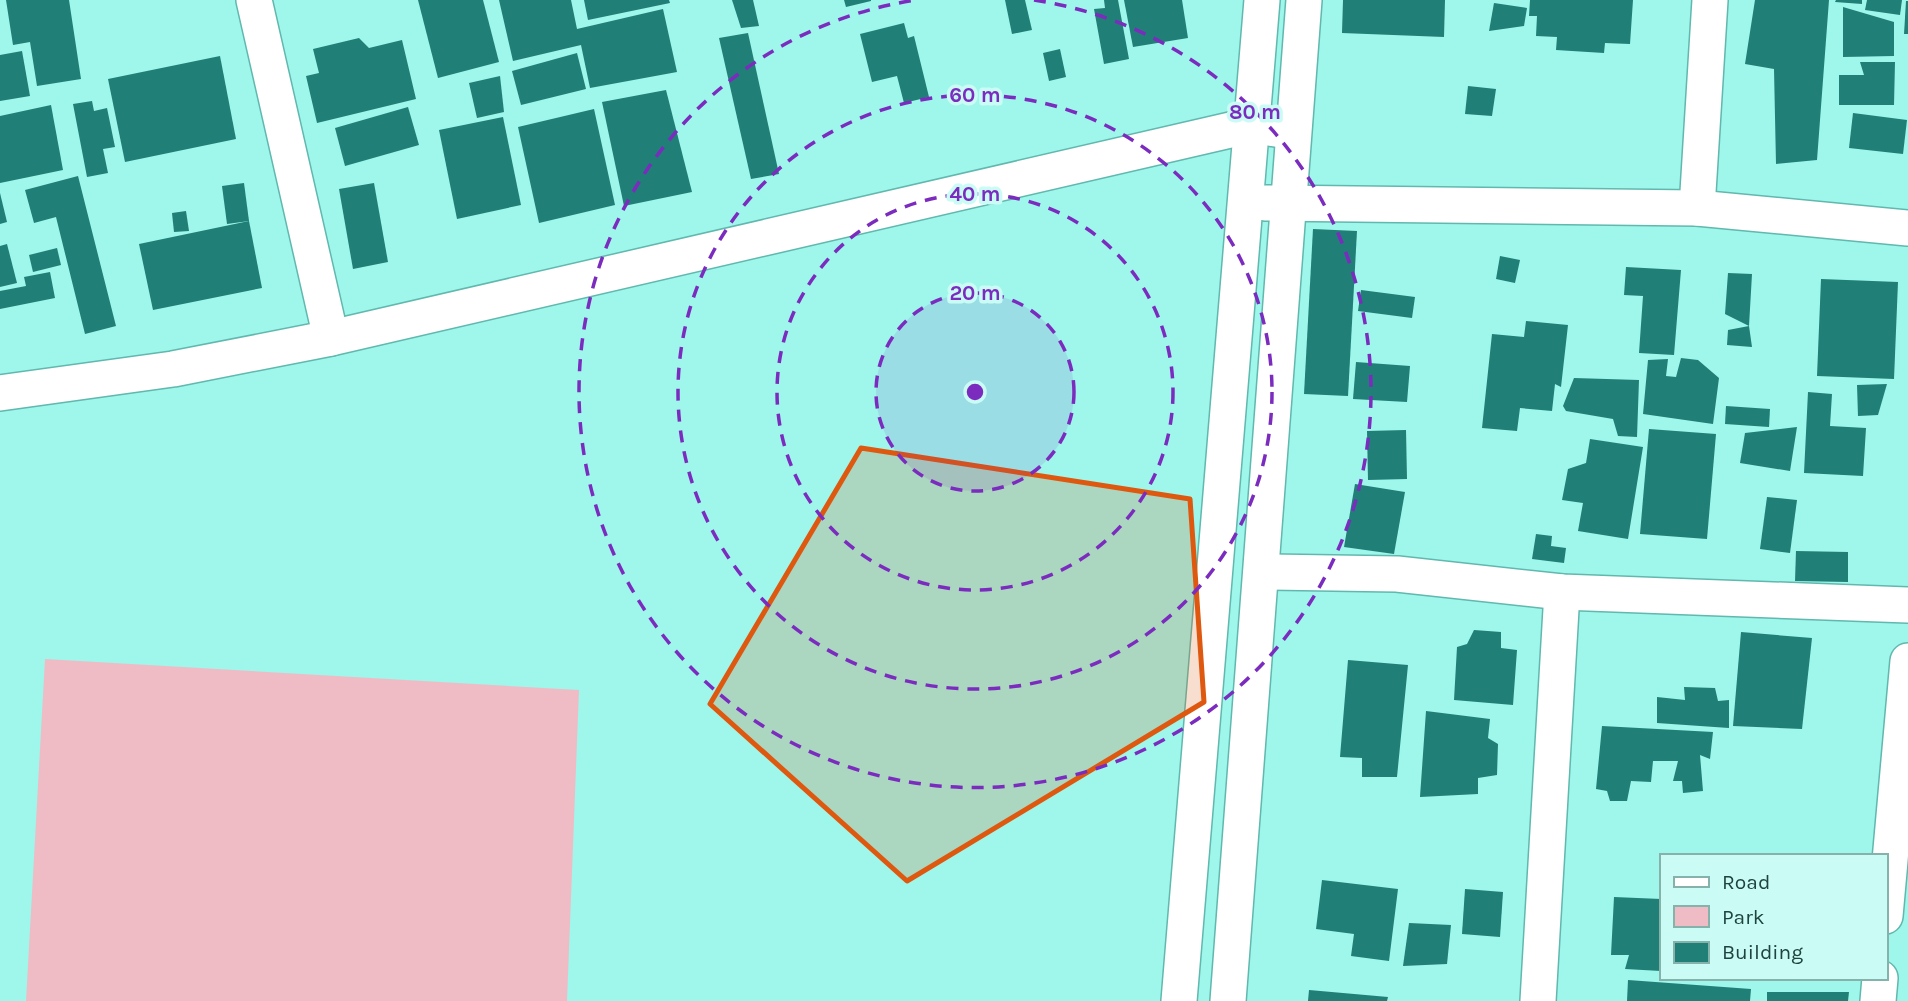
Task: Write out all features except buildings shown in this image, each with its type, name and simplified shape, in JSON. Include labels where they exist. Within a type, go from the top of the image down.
[{"type":"street","points":[[254,0],[331,338]]},
{"type":"street","points":[[1179,1001],[1262,0]]},
{"type":"street","points":[[1228,1001],[1304,0]]},
{"type":"street","points":[[1697,208],[1710,0]]},
{"type":"street","points":[[0,393],[173,369],[331,338],[1252,125],[1293,132]]},
{"type":"street","points":[[1245,203],[1697,208],[1908,228]]},
{"type":"street","points":[[1262,572],[1397,574],[1562,592],[1908,605]]},
{"type":"street","points":[[1538,1001],[1562,592]]},
{"type":"street","points":[[1887,894],[1908,661]]},
{"type":"street","points":[[1878,1001],[1880,980]]},
{"type":"highlighted area","points":[[861,448],[1190,499],[1204,702],[907,881],[710,704]]},
{"type":"green space","points":[[45,659],[579,690],[567,1001],[26,1001]]}]
